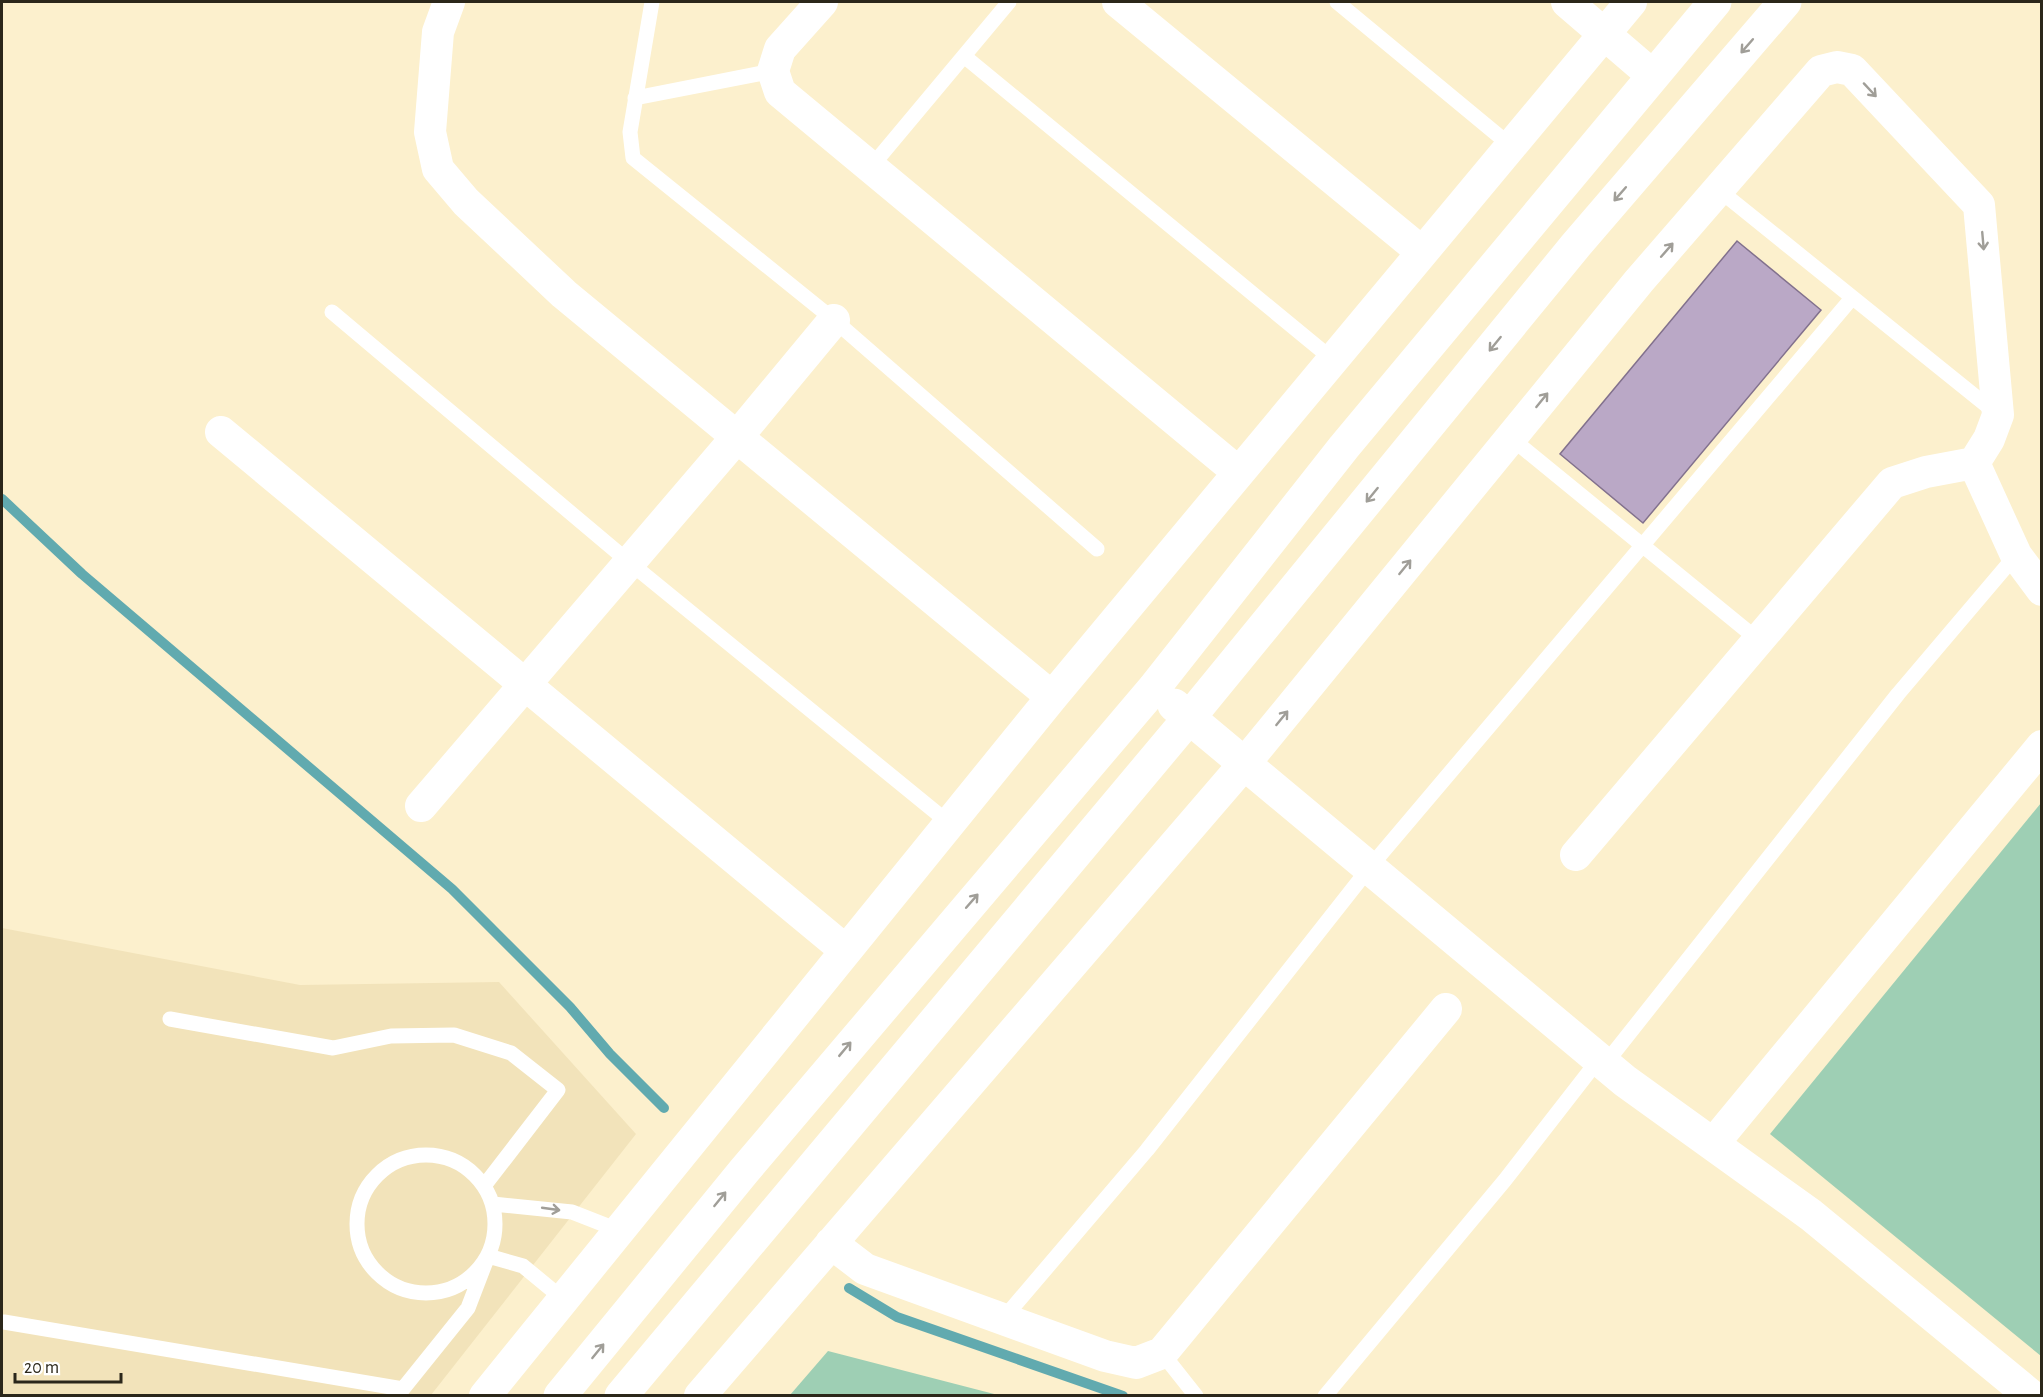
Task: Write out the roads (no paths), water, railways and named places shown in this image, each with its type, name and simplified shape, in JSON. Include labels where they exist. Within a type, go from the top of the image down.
[{"type":"street","points":[[448,2],[438,32],[430,132],[438,169],[466,202],[564,294],[1052,696]]},
{"type":"street","points":[[822,2],[780,49],[773,71],[780,92],[1238,472]]},
{"type":"street","points":[[1118,2],[1422,252]]},
{"type":"street","points":[[1567,2],[1652,75]]},
{"type":"street","points":[[485,1395],[1052,696],[1631,2]]},
{"type":"street","points":[[560,1395],[766,1144],[1154,688],[1344,447],[1715,2]]},
{"type":"street","points":[[621,1395],[1189,718],[1576,245],[1785,2]]},
{"type":"street","points":[[700,1395],[1245,763],[1639,281],[1821,71],[1837,67],[1852,70],[1979,205],[1998,415],[1989,439],[1974,463],[1926,472],[1892,483],[1757,639],[1576,855]]},
{"type":"street","points":[[421,806],[737,437],[834,320]]},
{"type":"street","points":[[221,432],[845,950]]},
{"type":"street","points":[[1974,463],[2016,555],[2042,590]]},
{"type":"street","points":[[1154,688],[1602,1061],[1811,1215],[2031,1395]]},
{"type":"street","points":[[1713,1144],[2042,746]]},
{"type":"street","points":[[831,1243],[865,1269],[1105,1356],[1136,1363],[1162,1353],[1446,1009]]},
{"type":"lane","points":[[652,2],[630,132],[633,158],[834,320],[1097,549]]},
{"type":"lane","points":[[871,167],[1009,2]]},
{"type":"lane","points":[[1337,2],[1511,146]]},
{"type":"lane","points":[[964,56],[1332,359]]},
{"type":"lane","points":[[635,98],[773,71]]},
{"type":"lane","points":[[1719,190],[1998,415]]},
{"type":"lane","points":[[1003,1319],[1147,1150],[1370,867],[1852,298]]},
{"type":"lane","points":[[332,312],[629,562],[950,823]]},
{"type":"lane","points":[[1511,438],[1757,639]]},
{"type":"lane","points":[[1325,1395],[1505,1180],[1898,694],[2016,555]]},
{"type":"lane","points":[[170,1019],[333,1048],[391,1036],[454,1035],[511,1053],[558,1090],[484,1186]]},
{"type":"lane","points":[[4,1322],[401,1392],[468,1308],[488,1256],[494,1239],[496,1221],[493,1204],[484,1186],[468,1168],[446,1157],[422,1154],[398,1160],[378,1173],[364,1192],[357,1215],[357,1231],[367,1261],[383,1279],[405,1290],[429,1293],[453,1288],[474,1275],[488,1256]]},
{"type":"lane","points":[[493,1204],[572,1212],[618,1230]]},
{"type":"lane","points":[[488,1256],[524,1266],[562,1299]]},
{"type":"lane","points":[[1162,1353],[1196,1395]]},
{"type":"waterway","points":[[2,499],[82,574],[452,889],[570,1007],[610,1054],[664,1108]]},
{"type":"waterway","points":[[849,1288],[897,1317],[1123,1396]]}]
